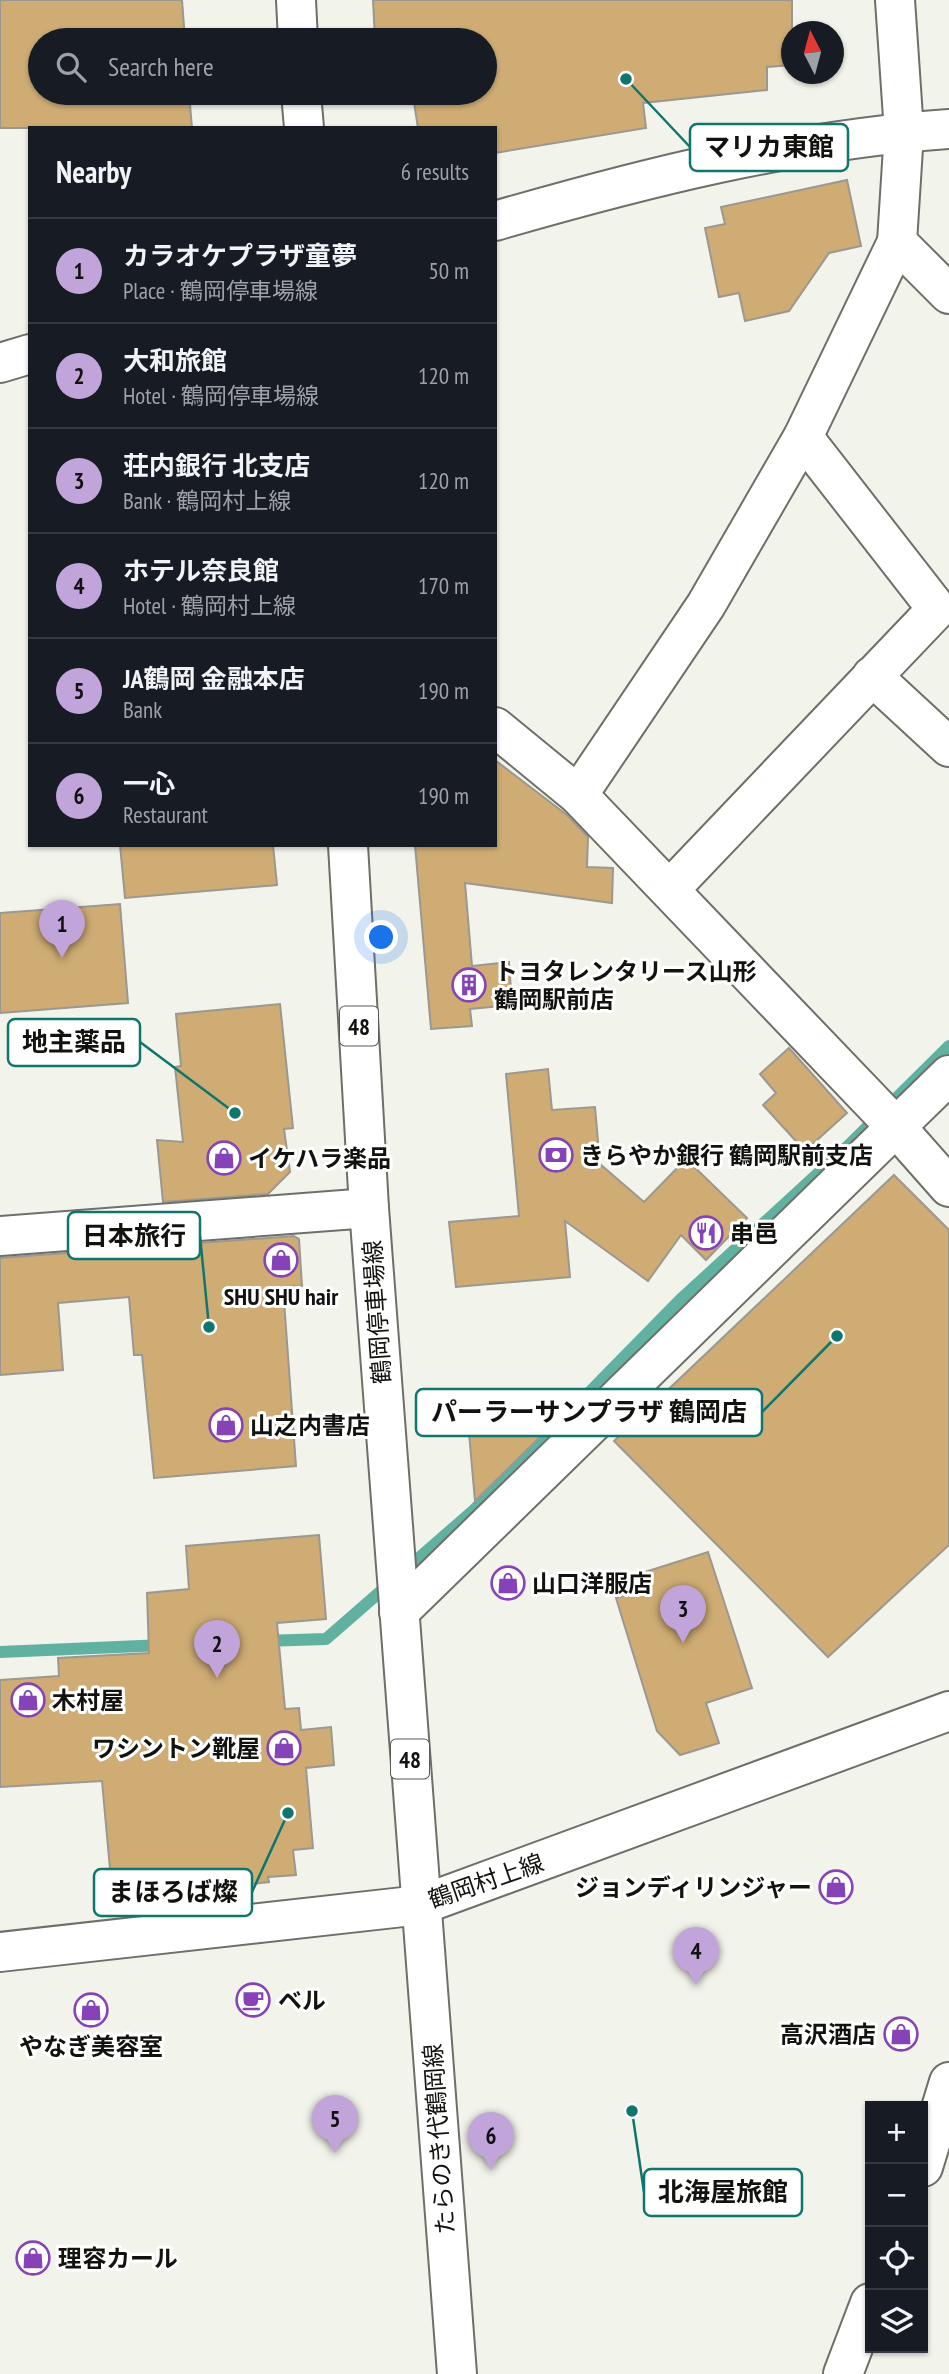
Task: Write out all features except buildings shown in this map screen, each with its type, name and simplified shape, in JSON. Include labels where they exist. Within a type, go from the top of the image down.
[{"type":"street","points":[[296,0],[297,28]]},
{"type":"street","points":[[578,795],[706,605],[803,437],[897,242],[904,132],[895,0]]},
{"type":"street","points":[[303,105],[304,126]]},
{"type":"street","points":[[497,220],[626,183],[788,148],[904,132],[949,129]]},
{"type":"street","points":[[897,242],[949,295]]},
{"type":"street","points":[[0,363],[28,355]]},
{"type":"street","points":[[670,889],[937,609],[803,437]]},
{"type":"street","points":[[872,676],[949,747]]},
{"type":"street","points":[[497,729],[578,795],[896,1126],[949,1187]]},
{"type":"street","name":"鶴岡停車場線","points":[[348,847],[369,1208],[421,1905]]},
{"type":"street","points":[[399,1612],[949,1075]]},
{"type":"street","points":[[0,1236],[369,1208]]},
{"type":"street","name":"鶴岡村上線","points":[[0,1952],[421,1905],[949,1711]]},
{"type":"street","name":"たらのき代鶴岡線","points":[[421,1905],[457,2374]]},
{"type":"street","points":[[932,2164],[949,2082]]},
{"type":"street","points":[[843,2374],[865,2316]]},
{"type":"waterway","points":[[263,1641],[326,1639],[474,1510],[680,1300],[848,1146],[949,1046]]},
{"type":"waterway","points":[[0,1652],[164,1645]]},
{"type":"place","name":"マリカ東館","points":[[626,79]]},
{"type":"place","name":"カラオケプラザ童夢","points":[[62,958]]},
{"type":"place","name":"トヨタレンタリース山形 鶴岡駅前店","points":[[469,985]]},
{"type":"place","name":"地主薬品","points":[[235,1113]]},
{"type":"place","name":"きらやか銀行 鶴岡駅前支店","points":[[556,1155]]},
{"type":"place","name":"イケハラ楽品","points":[[224,1158]]},
{"type":"place","name":"串邑","points":[[706,1233]]},
{"type":"place","name":"SHU SHU hair","points":[[281,1260]]},
{"type":"place","name":"日本旅行","points":[[209,1327]]},
{"type":"place","name":"パーラーサンプラザ 鶴岡店","points":[[837,1336]]},
{"type":"place","name":"山之内書店","points":[[226,1425]]},
{"type":"place","name":"山口洋服店","points":[[508,1583]]},
{"type":"place","name":"荘内銀行 北支店","points":[[683,1643]]},
{"type":"place","name":"大和旅館","points":[[217,1678]]},
{"type":"place","name":"木村屋","points":[[28,1700]]},
{"type":"place","name":"ワシントン靴屋","points":[[284,1748]]},
{"type":"place","name":"まほろば燦","points":[[288,1813]]},
{"type":"place","name":"ジョンディリンジャー","points":[[836,1887]]},
{"type":"place","name":"ホテル奈良館","points":[[696,1985]]},
{"type":"place","name":"ベル","points":[[253,2000]]},
{"type":"place","name":"やなぎ美容室","points":[[91,2010]]},
{"type":"place","name":"高沢酒店","points":[[901,2034]]},
{"type":"place","name":"北海屋旅館","points":[[632,2111]]},
{"type":"place","name":"JA鶴岡 金融本店","points":[[335,2153]]},
{"type":"place","name":"一心","points":[[491,2170]]},
{"type":"place","name":"理容カール","points":[[33,2258]]}]
